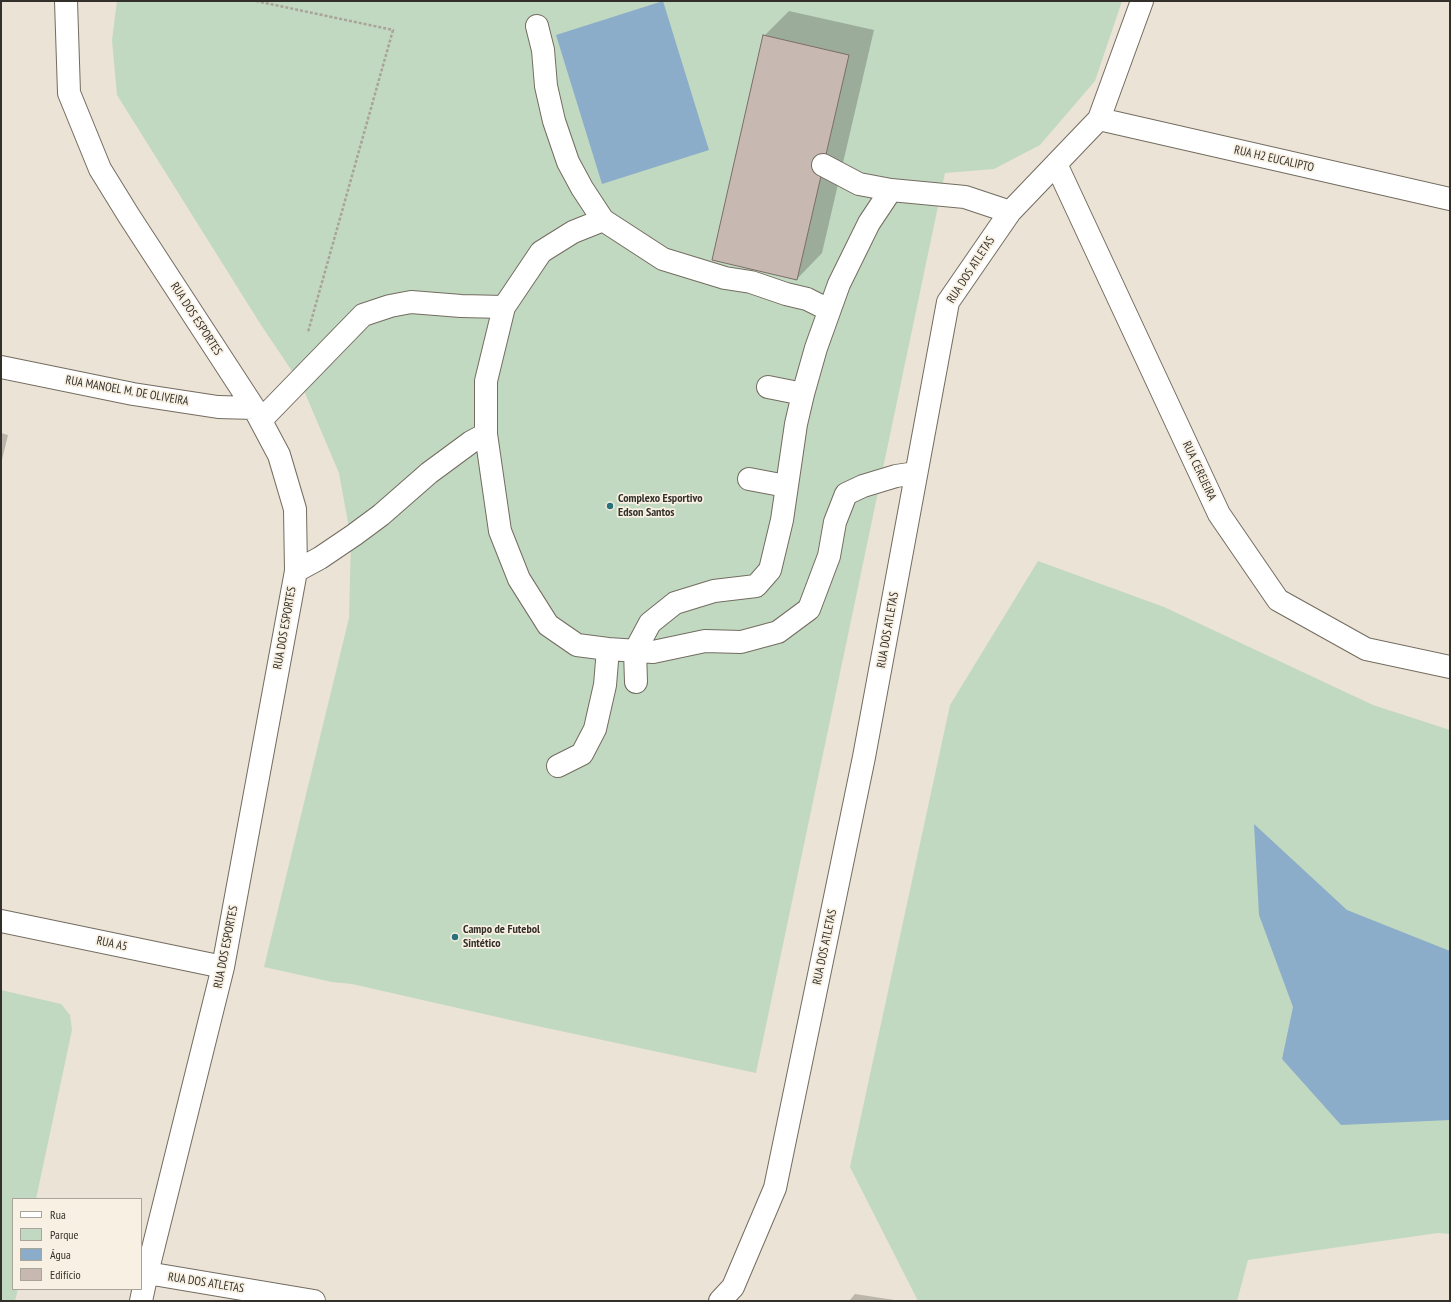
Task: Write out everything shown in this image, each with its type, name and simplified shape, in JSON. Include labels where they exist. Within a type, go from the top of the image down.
[{"type":"street","name":"RUA DOS ESPORTES","points":[[66,1],[69,93],[100,170],[258,414],[279,455],[295,509],[296,571],[223,967],[141,1301]]},
{"type":"street","name":"RUA DOS ATLETAS","points":[[720,1301],[733,1287],[775,1188],[864,757],[948,302],[1010,212],[1099,119],[1142,1]]},
{"type":"street","points":[[536,26],[543,50],[546,86],[554,121],[568,162],[602,220],[663,259],[725,278],[751,282],[786,294],[807,299],[829,310]]},
{"type":"street","name":"RUA H2 EUCALIPTO","points":[[1099,119],[1450,199]]},
{"type":"street","name":"RUA CEREJEIRA","points":[[1056,164],[1219,514],[1278,600],[1366,649],[1450,667]]},
{"type":"street","points":[[823,165],[859,184],[891,190],[965,197],[1010,212]]},
{"type":"street","points":[[636,682],[635,651],[650,623],[675,603],[714,591],[756,586],[770,570],[782,520],[796,424],[816,348],[839,284],[869,223],[891,190]]},
{"type":"street","points":[[602,220],[573,232],[541,252],[504,307],[486,381],[486,434],[500,531],[519,579],[548,625],[577,645],[653,652],[706,641],[741,642],[778,632],[809,609],[829,556],[835,522],[846,494],[863,486],[889,478],[916,473]]},
{"type":"street","points":[[258,414],[311,368],[363,315],[390,306],[411,302],[461,306],[504,307]]},
{"type":"street","name":"RUA MANOEL M. DE OLIVEIRA","points":[[1,367],[133,394],[258,414]]},
{"type":"street","points":[[768,387],[803,394]]},
{"type":"street","points":[[296,571],[320,558],[354,535],[429,473],[471,442],[486,434]]},
{"type":"street","points":[[749,479],[786,486]]},
{"type":"street","points":[[558,766],[582,754],[595,729],[605,685],[608,649]]},
{"type":"street","name":"RUA A5","points":[[1,921],[223,967]]},
{"type":"street","name":"RUA DOS ATLETAS","points":[[147,1273],[314,1301]]},
{"type":"path","points":[[256,1],[394,30],[307,335],[311,368]]},
{"type":"green space","name":"Complexo Esportivo Edson Santos","points":[[117,1],[1122,1],[1095,81],[1040,145],[994,169],[945,173],[756,1073],[352,984],[332,982],[264,967],[349,618],[351,539],[339,473],[302,386],[261,325],[117,95],[112,40]]},
{"type":"green space","points":[[1038,561],[1164,607],[1373,705],[1450,730],[1450,1234],[1438,1233],[1248,1260],[1237,1301],[918,1301],[850,1167],[950,705]]},
{"type":"green space","points":[[1,990],[61,1004],[70,1015],[72,1030],[36,1198],[12,1198],[12,1290],[18,1290],[15,1301],[1,1301]]},
{"type":"water","points":[[663,1],[709,150],[602,184],[556,35]]},
{"type":"water","points":[[1254,824],[1347,910],[1450,951],[1450,1120],[1341,1125],[1282,1059],[1293,1007],[1259,915]]},
{"type":"building","points":[[763,35],[849,55],[797,280],[712,260]]},
{"type":"place","name":"Complexo Esportivo Edson Santos","points":[[610,506]]},
{"type":"place","name":"Campo de Futebol Sintético","points":[[455,937]]}]
